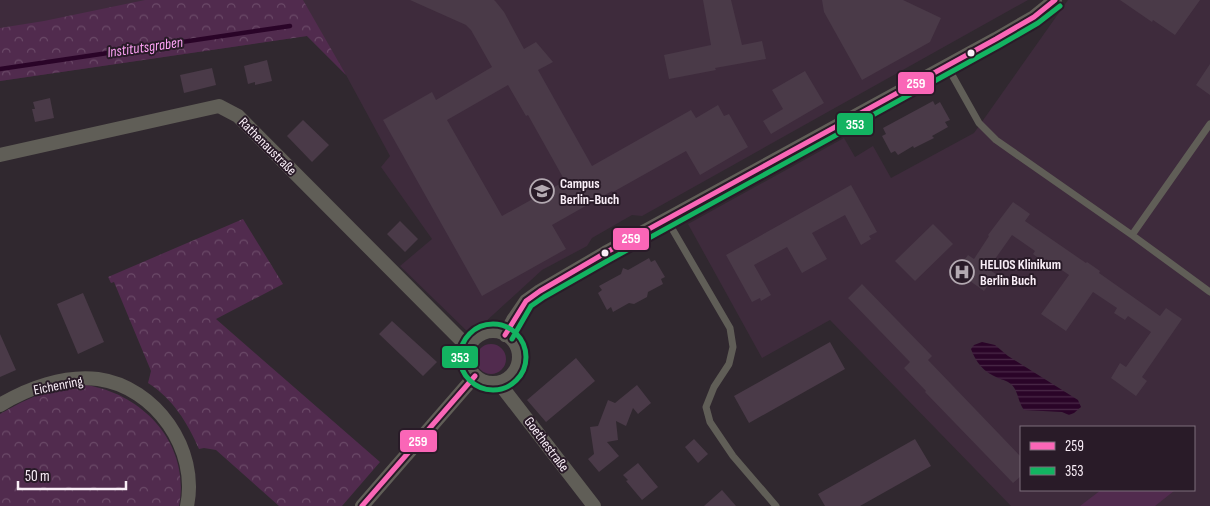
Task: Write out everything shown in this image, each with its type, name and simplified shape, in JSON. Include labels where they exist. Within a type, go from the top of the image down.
[{"type":"street","points":[[506,335],[526,301],[540,291],[1034,17],[1054,0]]},
{"type":"street","name":"Rathenaustraße","points":[[0,155],[219,106],[238,116],[468,346],[467,352]]},
{"type":"street","points":[[483,334],[506,335],[516,344],[519,358],[513,375],[498,383],[488,382],[475,376],[467,362],[467,352],[473,340],[483,334]]},
{"type":"street","points":[[362,506],[475,376]]},
{"type":"street","name":"Eichenring","points":[[0,405],[31,389],[47,384],[84,378],[118,385],[136,394],[152,405],[167,420],[178,439],[189,476],[187,506]]},
{"type":"street","name":"Goethestraße","points":[[498,383],[594,506]]},
{"type":"lane","points":[[947,65],[979,123],[996,140],[1132,234],[1210,292]]},
{"type":"lane","points":[[1132,234],[1210,124]]},
{"type":"lane","points":[[666,220],[730,328],[733,347],[729,364],[714,387],[706,407],[710,422],[733,456],[776,506]]},
{"type":"shaded area","name":"Campus Berlin-Buch","points":[[0,0],[1028,0],[642,216],[632,215],[592,238],[587,246],[542,270],[471,335],[400,266],[432,239],[381,167],[390,156],[346,75],[307,36],[0,81]]},
{"type":"shaded area","name":"HELIOS Klinikum Berlin Buch","points":[[1068,0],[1210,0],[1210,506],[1011,506],[830,320],[762,358],[688,224],[844,138],[855,157],[873,146],[891,178],[974,133]]},
{"type":"shaded area","points":[[982,342],[995,345],[1008,356],[1078,400],[1081,407],[1069,415],[1062,412],[1024,410],[1012,385],[989,373],[975,359],[971,349],[974,345]]},
{"type":"green space","points":[[145,0],[303,0],[346,75],[307,36],[0,81],[0,28]]},
{"type":"green space","points":[[243,219],[283,284],[216,319],[380,462],[342,506],[279,506],[216,450],[199,449],[172,404],[148,383],[151,371],[114,282],[111,283],[108,277]]},
{"type":"green space","points":[[491,344],[502,348],[506,359],[502,370],[491,374],[480,370],[476,359],[480,348]]},
{"type":"green space","points":[[86,385],[107,390],[127,399],[144,411],[159,426],[170,443],[178,463],[181,484],[179,506],[0,506],[0,414],[41,394],[62,388]]},
{"type":"green space","points":[[1100,491],[1174,491],[1155,506],[1080,506]]},
{"type":"building","name":"Campus Berlin-Buch","points":[[410,0],[494,0],[504,12],[524,49],[536,42],[553,62],[538,70],[592,166],[691,110],[696,118],[718,105],[724,116],[729,114],[748,147],[700,175],[686,151],[612,191],[552,225],[566,249],[482,296],[383,120],[432,92],[436,100],[492,67],[471,30],[466,25]],"holes":[[[508,85],[526,116],[528,115],[565,181],[502,216],[447,120]]]},
{"type":"building","points":[[703,0],[731,0],[742,45],[762,41],[766,59],[669,79],[664,55],[711,45]]},
{"type":"building","points":[[822,0],[903,0],[941,18],[930,42],[862,80],[824,12]]},
{"type":"building","points":[[1120,0],[1200,0],[1175,35]]},
{"type":"building","points":[[267,60],[272,81],[255,85],[255,82],[248,84],[244,66]]},
{"type":"building","points":[[1210,64],[1210,95],[1196,85]]},
{"type":"building","points":[[212,68],[216,85],[184,93],[180,75]]},
{"type":"building","points":[[805,71],[824,103],[771,134],[763,121],[783,109],[772,90]]},
{"type":"building","points":[[50,98],[54,118],[35,122],[32,109],[35,109],[33,102]]},
{"type":"building","points":[[933,101],[935,105],[940,102],[950,120],[945,122],[948,127],[932,136],[934,138],[914,148],[913,146],[898,155],[895,151],[891,153],[882,136],[886,134],[883,128]]},
{"type":"building","points":[[303,120],[329,145],[312,162],[287,136]]},
{"type":"building","points":[[851,185],[877,232],[869,236],[871,239],[861,245],[845,215],[812,233],[827,259],[802,273],[787,247],[754,265],[771,295],[761,301],[760,298],[752,302],[726,255]]},
{"type":"building","points":[[1013,202],[1030,214],[1025,221],[1100,271],[1099,273],[1160,316],[1166,308],[1182,319],[1142,377],[1147,381],[1136,396],[1111,378],[1120,363],[1126,367],[1151,332],[1128,316],[1125,320],[1114,313],[1117,308],[1093,292],[1066,331],[1041,314],[1069,275],[1046,259],[1044,262],[1033,254],[1035,251],[1012,235],[988,269],[996,274],[984,291],[956,271],[968,255],[974,259],[988,235]]},
{"type":"building","points":[[400,221],[418,239],[405,252],[387,234]]},
{"type":"building","points":[[933,224],[953,244],[915,281],[895,261]]},
{"type":"building","points":[[649,258],[651,262],[655,260],[665,277],[661,279],[663,284],[648,292],[647,297],[634,304],[629,303],[613,312],[611,307],[607,310],[598,293],[602,290],[599,286],[621,274],[623,268],[628,270]]},
{"type":"building","points":[[862,284],[932,356],[928,360],[1020,456],[1020,477],[1013,483],[925,392],[904,368],[910,362],[848,298]]},
{"type":"building","points":[[83,293],[104,342],[78,354],[57,304]]},
{"type":"building","points":[[392,321],[437,362],[423,376],[379,334]]},
{"type":"building","points":[[0,334],[16,370],[0,377]]},
{"type":"building","points":[[830,342],[845,369],[749,423],[734,396]]},
{"type":"building","points":[[576,358],[595,381],[546,422],[527,400]]},
{"type":"building","points":[[637,385],[651,403],[638,414],[633,408],[626,426],[616,421],[618,440],[607,442],[619,456],[599,472],[588,459],[594,454],[590,427],[598,426],[608,400],[615,403]]},
{"type":"building","points":[[694,439],[708,454],[698,463],[685,447]]},
{"type":"building","points":[[915,439],[931,466],[860,506],[825,506],[818,494]]},
{"type":"building","points":[[638,463],[658,487],[642,500],[623,475]]},
{"type":"building","points":[[722,490],[736,506],[704,506]]},
{"type":"waterway","name":"Institutsgraben","points":[[0,69],[290,26]]},
{"type":"transit line","name":"259","points":[[505,335],[526,301],[540,291],[605,253],[996,39],[1034,17],[1055,0]]},
{"type":"transit line","name":"353","points":[[512,339],[531,306],[544,297],[1000,45],[1038,23],[1060,6]]},
{"type":"transit line","name":"353","points":[[499,324],[517,333],[524,344],[526,357],[524,370],[517,381],[506,388],[487,390],[469,381],[462,370],[460,351],[469,333],[480,326],[499,324]]},
{"type":"transit line","name":"259","points":[[362,506],[475,376]]},
{"type":"place","name":"Campus Berlin-Buch","points":[[542,191]]},
{"type":"place","name":"HELIOS Klinikum Berlin Buch","points":[[962,272]]}]
